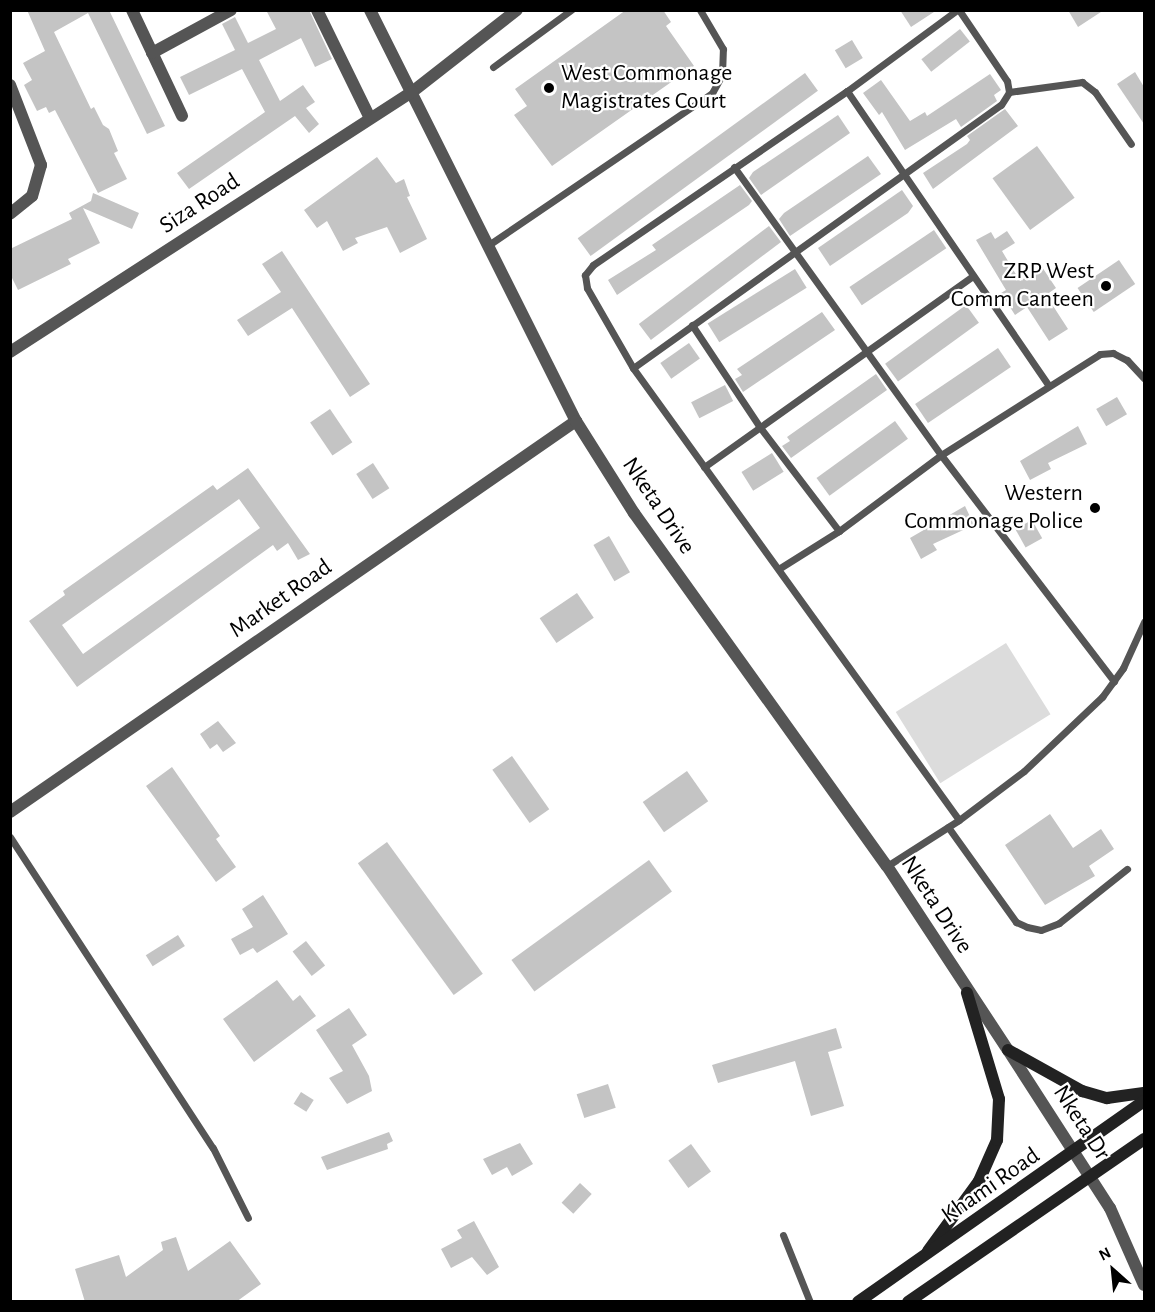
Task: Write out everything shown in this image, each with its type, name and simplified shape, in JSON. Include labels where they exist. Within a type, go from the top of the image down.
[{"type":"main road","points":[[922,1260],[979,1181],[997,1140],[999,1099],[967,993]]},
{"type":"main road","points":[[1008,1050],[1082,1091],[1107,1098],[1144,1093]]},
{"type":"main road","name":"Khami Road","points":[[858,1302],[1075,1154],[1144,1101]]},
{"type":"main road","name":"Khami Road","points":[[908,1302],[1144,1139]]},
{"type":"street","points":[[132,10],[182,116]]},
{"type":"street","points":[[152,53],[231,10]]},
{"type":"street","points":[[317,10],[370,118]]},
{"type":"street","name":"Nketa Drive","points":[[370,10],[576,421],[634,513],[887,866],[967,993]]},
{"type":"street","name":"Siza Road","points":[[10,352],[412,92],[517,10]]},
{"type":"street","points":[[10,85],[41,165],[32,196],[10,214]]},
{"type":"street","name":"Market Road","points":[[10,812],[576,421]]},
{"type":"street","name":"Nketa Dr","points":[[967,993],[1008,1050],[1116,1219],[1144,1285]]},
{"type":"lane","points":[[493,67],[571,10]]},
{"type":"lane","points":[[487,246],[712,93],[722,75],[723,49],[700,10]]},
{"type":"lane","points":[[633,368],[1001,105],[1009,92],[1006,81],[958,10],[847,92],[593,265],[585,275],[587,288],[633,368],[780,568],[959,820]]},
{"type":"lane","points":[[1009,92],[1082,82],[1095,92],[1131,144]]},
{"type":"lane","points":[[847,92],[1048,385]]},
{"type":"lane","points":[[734,167],[941,455],[1114,681]]},
{"type":"lane","points":[[704,467],[973,276]]},
{"type":"lane","points":[[692,325],[759,426],[839,531]]},
{"type":"lane","points":[[780,568],[839,531],[941,455],[1100,354],[1113,354],[1127,360],[1144,378]]},
{"type":"lane","points":[[887,866],[959,820],[1024,771],[1114,681],[1144,622]]},
{"type":"lane","points":[[948,827],[1016,922],[1027,927],[1041,930],[1059,923],[1127,868]]},
{"type":"lane","points":[[10,837],[213,1148],[248,1218]]},
{"type":"lane","points":[[783,1235],[810,1302]]},
{"type":"shaded area","points":[[1006,643],[1051,714],[940,783],[896,712]]},
{"type":"building","points":[[27,10],[109,10],[165,126],[147,134],[88,13],[54,32],[91,109],[94,107],[103,125],[109,129],[118,151],[114,153],[127,179],[98,193],[55,110],[49,113],[46,107],[37,111],[24,85],[32,80],[23,63],[45,51]]},
{"type":"building","points":[[266,10],[309,10],[332,59],[315,67],[301,38],[259,60],[280,101],[303,85],[315,102],[306,108],[319,124],[309,133],[295,116],[189,189],[177,173],[265,112],[242,69],[189,95],[180,77],[235,50],[222,24],[235,17],[248,43],[276,29]]},
{"type":"building","name":"West Commonage Magistrates Court","points":[[626,10],[663,10],[671,22],[666,26],[694,66],[552,166],[514,115],[527,106],[515,89]]},
{"type":"building","points":[[900,10],[937,10],[911,27]]},
{"type":"building","points":[[1068,10],[1104,10],[1078,27]]},
{"type":"building","points":[[960,29],[970,42],[931,72],[921,59]]},
{"type":"building","points":[[852,40],[863,58],[846,68],[835,50]]},
{"type":"building","points":[[1135,72],[1144,87],[1144,124],[1117,84]]},
{"type":"building","points":[[805,73],[818,91],[591,256],[578,238]]},
{"type":"building","points":[[990,74],[1001,90],[994,95],[997,101],[961,127],[956,119],[905,150],[882,112],[879,115],[863,93],[881,80],[910,121],[925,112],[927,116]]},
{"type":"building","points":[[1005,109],[1018,126],[933,189],[923,173],[967,144],[970,140],[967,136]]},
{"type":"building","points":[[838,115],[850,133],[761,195],[749,178],[753,172]]},
{"type":"building","points":[[1037,146],[1075,198],[1030,230],[993,178]]},
{"type":"building","points":[[868,156],[881,174],[790,236],[779,219],[784,213]]},
{"type":"building","points":[[377,157],[396,183],[404,179],[410,196],[407,197],[427,239],[400,253],[387,227],[355,238],[358,243],[343,251],[327,221],[317,228],[304,210]]},
{"type":"building","points":[[740,185],[752,201],[749,205],[617,295],[608,280],[656,250],[652,245]]},
{"type":"building","points":[[902,190],[913,206],[908,213],[830,266],[818,248]]},
{"type":"building","points":[[93,193],[139,213],[132,229],[83,208],[100,243],[68,259],[71,264],[18,290],[10,274],[10,249],[72,219],[69,213],[91,201]]},
{"type":"building","points":[[769,226],[781,242],[651,340],[639,324]]},
{"type":"building","points":[[934,230],[946,248],[862,305],[849,287]]},
{"type":"building","points":[[1007,231],[1015,243],[1002,251],[1020,281],[1042,267],[1056,288],[1046,295],[1068,329],[1049,341],[1027,307],[1015,315],[1001,293],[1006,290],[976,240],[991,232],[995,239]]},
{"type":"building","points":[[282,251],[370,384],[350,397],[292,308],[248,336],[237,320],[281,292],[262,264]]},
{"type":"building","name":"ZRP West Comm Canteen","points":[[1119,260],[1135,284],[1094,312],[1078,288]]},
{"type":"building","points":[[795,269],[807,288],[719,342],[708,324]]},
{"type":"building","points":[[966,305],[979,323],[898,382],[885,364]]},
{"type":"building","points":[[822,312],[835,330],[743,392],[735,379],[742,375],[737,369]]},
{"type":"building","points":[[689,343],[700,359],[671,379],[660,363]]},
{"type":"building","points":[[998,348],[1011,367],[928,423],[915,404]]},
{"type":"building","points":[[876,374],[887,390],[791,458],[782,446],[790,441],[787,437]]},
{"type":"building","points":[[725,385],[733,401],[699,418],[691,402]]},
{"type":"building","points":[[1117,397],[1127,414],[1106,426],[1096,409]]},
{"type":"building","points":[[330,409],[352,442],[332,456],[310,422]]},
{"type":"building","points":[[895,421],[908,439],[829,496],[817,478]]},
{"type":"building","points":[[1078,426],[1087,444],[1048,463],[1051,469],[1030,480],[1020,461]]},
{"type":"building","points":[[772,453],[784,472],[753,491],[741,472]]},
{"type":"building","points":[[373,463],[389,488],[373,499],[356,474]]},
{"type":"building","points":[[248,468],[310,554],[298,560],[288,543],[277,551],[273,545],[77,687],[29,621],[65,595],[63,591],[213,485],[217,490]],"holes":[[[239,499],[260,528],[83,654],[62,625]]]},
{"type":"building","points":[[965,506],[974,525],[933,544],[937,550],[921,559],[910,538]]},
{"type":"building","points":[[1032,520],[1042,538],[1026,548],[1015,529]]},
{"type":"building","points":[[609,536],[630,572],[614,581],[593,545]]},
{"type":"building","points":[[577,593],[594,618],[556,643],[540,618]]},
{"type":"building","points":[[218,721],[236,743],[223,752],[217,744],[210,749],[200,734]]},
{"type":"building","points":[[512,756],[549,809],[530,823],[492,770]]},
{"type":"building","points":[[172,767],[220,836],[216,839],[236,867],[216,882],[146,786]]},
{"type":"building","points":[[687,771],[708,801],[664,832],[643,802]]},
{"type":"building","points":[[1050,814],[1073,848],[1101,829],[1114,849],[1089,866],[1095,876],[1045,905],[1005,845]]},
{"type":"building","points":[[387,842],[483,974],[454,995],[358,863]]},
{"type":"building","points":[[649,860],[672,892],[534,991],[511,960]]},
{"type":"building","points":[[263,895],[288,934],[257,953],[253,948],[240,955],[231,939],[253,927],[242,909]]},
{"type":"building","points":[[178,935],[185,946],[153,966],[146,955]]},
{"type":"building","points":[[306,941],[325,965],[312,976],[293,951]]},
{"type":"building","points":[[277,980],[293,1001],[300,995],[316,1016],[254,1062],[223,1019]]},
{"type":"building","points":[[349,1008],[367,1035],[352,1045],[369,1076],[372,1091],[347,1104],[329,1078],[343,1071],[316,1030]]},
{"type":"building","points":[[836,1028],[842,1048],[828,1052],[844,1106],[811,1116],[795,1061],[718,1083],[712,1065]]},
{"type":"building","points":[[608,1084],[616,1108],[584,1118],[577,1094]]},
{"type":"building","points":[[301,1092],[314,1100],[306,1112],[294,1104]]},
{"type":"building","points":[[389,1132],[393,1141],[387,1144],[388,1149],[327,1170],[321,1157]]},
{"type":"building","points":[[520,1143],[533,1164],[512,1176],[507,1167],[492,1175],[483,1159]]},
{"type":"building","points":[[691,1144],[711,1172],[688,1188],[668,1160]]},
{"type":"building","points":[[580,1183],[592,1194],[573,1214],[562,1203]]},
{"type":"building","points":[[474,1221],[499,1267],[487,1275],[472,1257],[451,1268],[441,1249],[462,1238],[457,1230]]},
{"type":"building","points":[[176,1237],[188,1271],[230,1241],[261,1284],[236,1302],[85,1302],[75,1269],[119,1255],[126,1277],[163,1250],[161,1242]]},
{"type":"place","name":"West Commonage Magistrates Court","points":[[549,88]]},
{"type":"place","name":"ZRP West Comm Canteen","points":[[1106,286]]},
{"type":"place","name":"Western Commonage Police","points":[[1095,508]]}]
